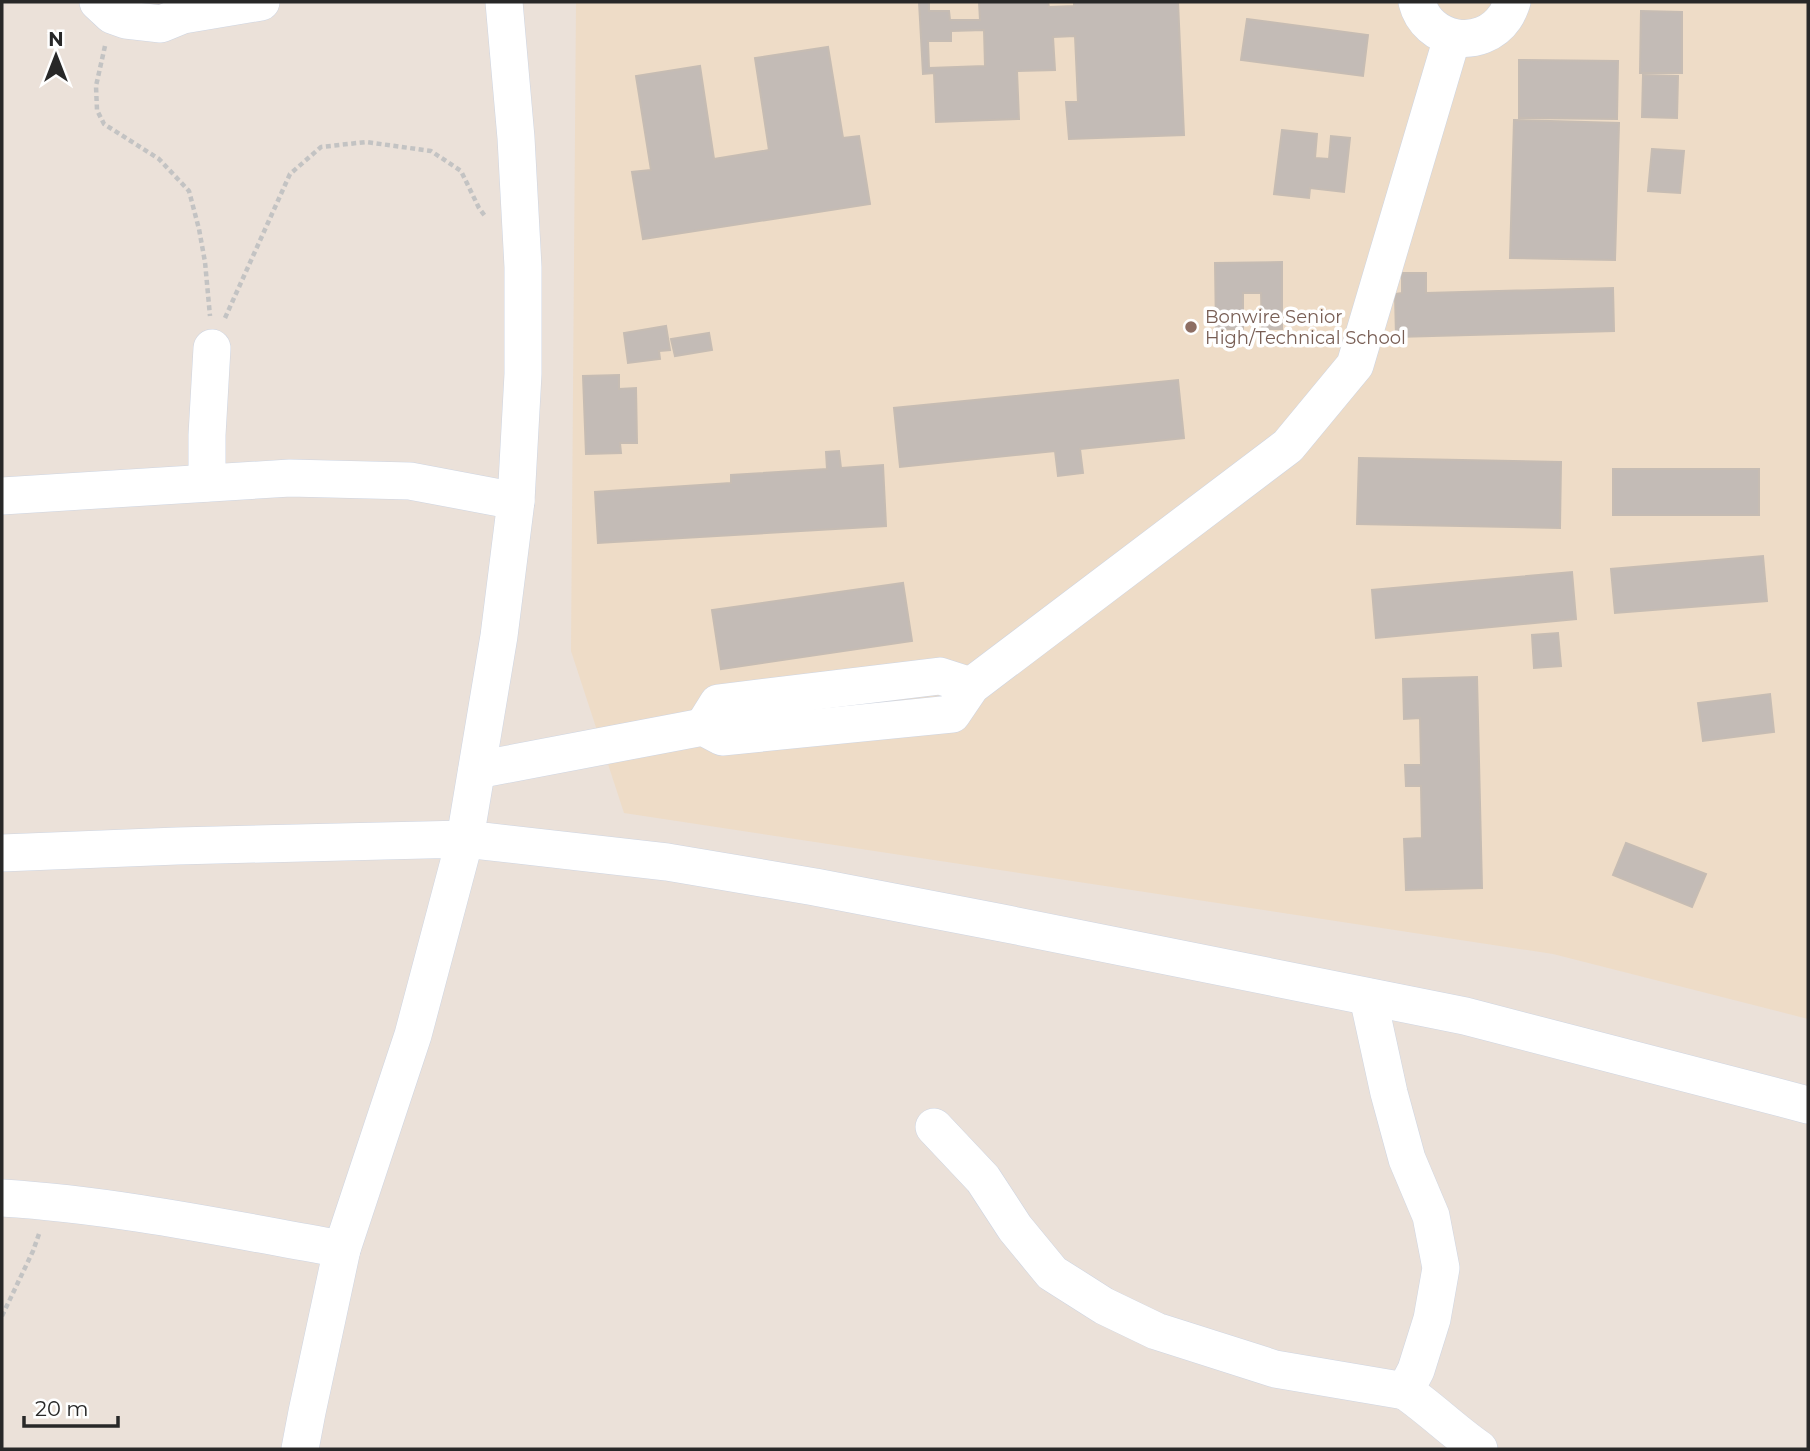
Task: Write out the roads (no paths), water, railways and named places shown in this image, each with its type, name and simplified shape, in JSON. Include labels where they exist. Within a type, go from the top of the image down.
[{"type":"street","points":[[105,8],[126,20],[161,23],[183,15],[261,2]]},
{"type":"street","points":[[300,1449],[342,1249],[413,1035],[465,839],[499,636],[516,500],[523,374],[523,267],[516,138],[504,2]]},
{"type":"street","points":[[1416,2],[1426,22],[1438,32],[1452,38],[1467,39],[1483,36],[1496,28],[1506,16],[1512,2]]},
{"type":"street","points":[[477,770],[703,727],[719,703],[940,676],[971,686],[1288,446],[1355,365],[1452,38]]},
{"type":"street","points":[[207,483],[212,348]]},
{"type":"street","points":[[2,496],[290,478],[410,481],[516,500]]},
{"type":"street","points":[[2,853],[465,839],[667,862],[815,887],[1465,1016],[1808,1105]]},
{"type":"street","points":[[1368,997],[1389,1093],[1407,1159],[1431,1216],[1441,1268],[1432,1319],[1416,1370],[1405,1391]]},
{"type":"street","points":[[934,1127],[983,1178],[1015,1228],[1052,1273],[1104,1306],[1156,1331],[1275,1368],[1405,1391],[1479,1449]]},
{"type":"street","points":[[2,1198],[50,1200],[342,1249]]},
{"type":"place","name":"Bonwire Senior High/Technical School","points":[[1191,327]]}]
